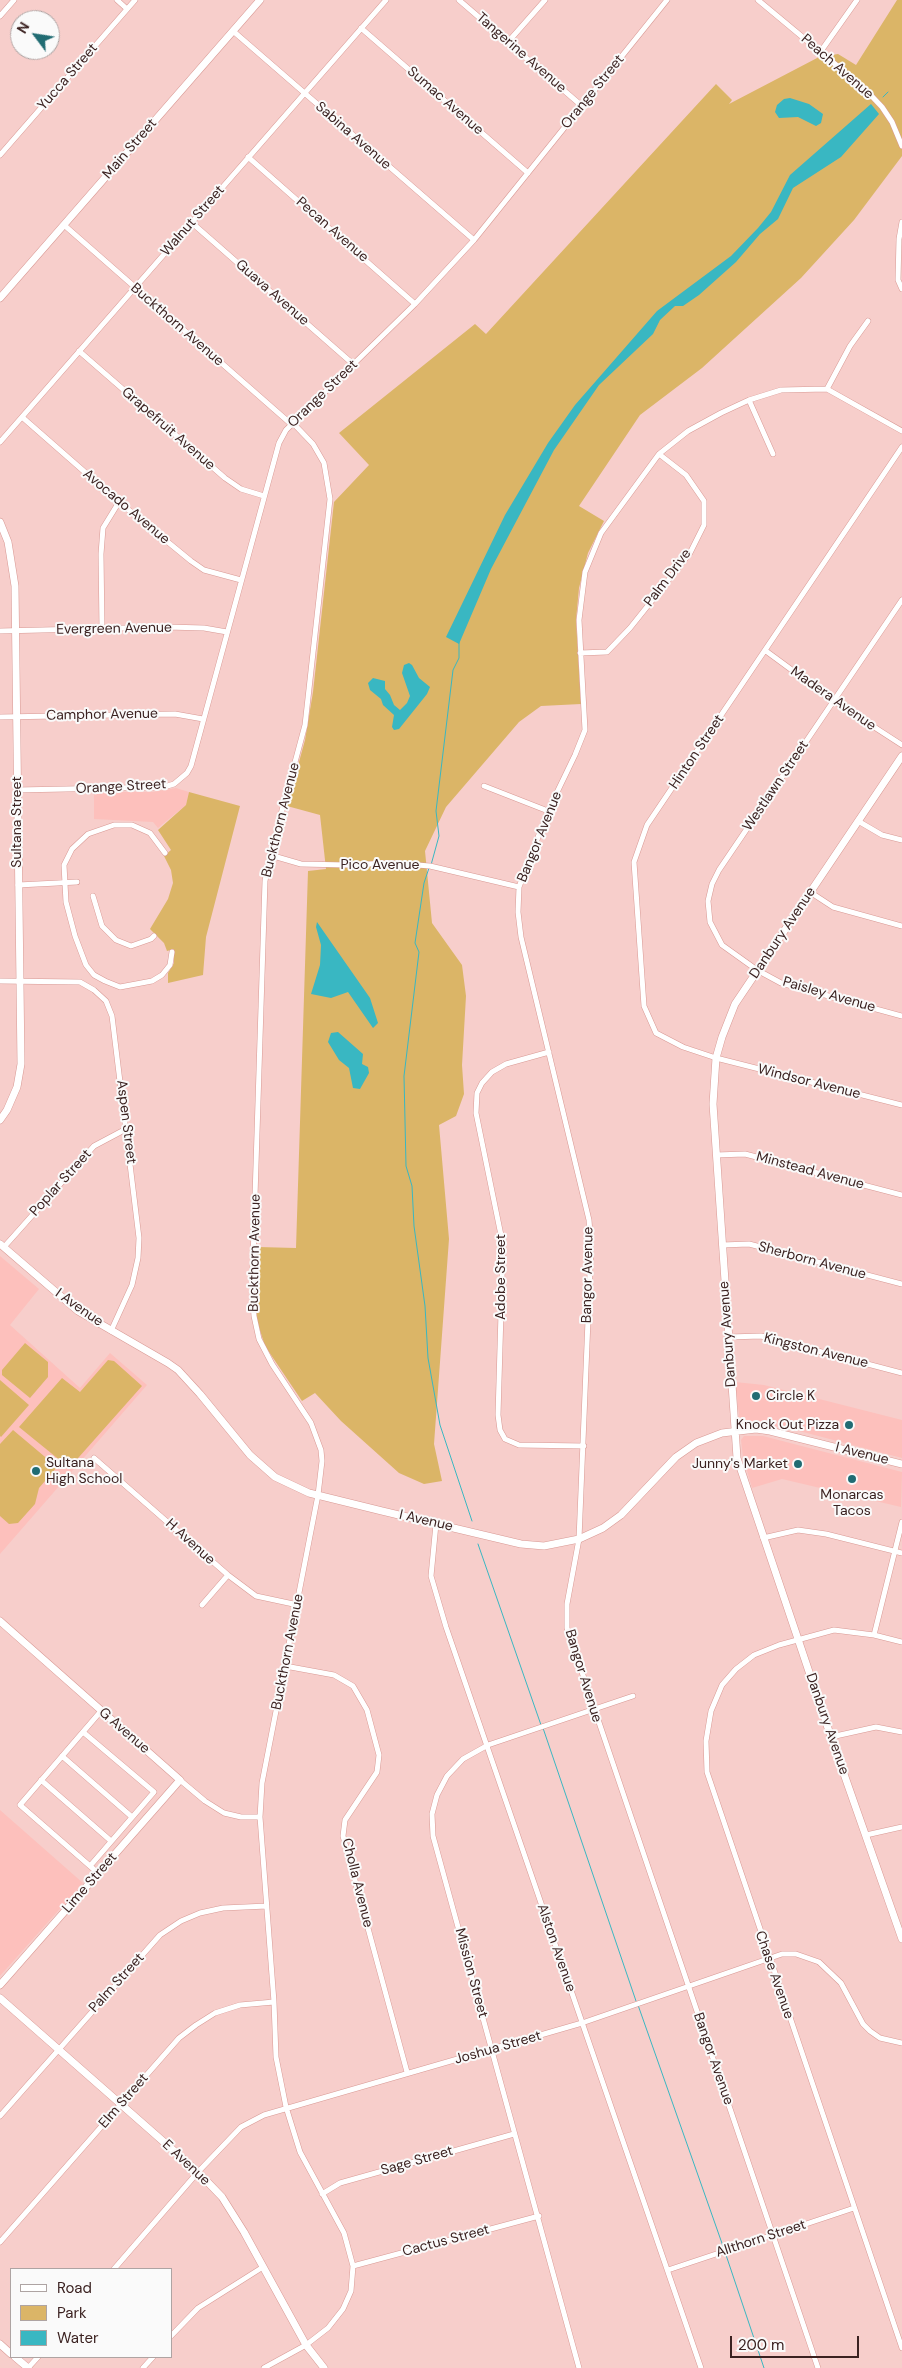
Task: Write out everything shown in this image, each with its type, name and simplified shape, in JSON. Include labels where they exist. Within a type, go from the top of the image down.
[{"type":"street","points":[[0,16],[14,0]]},
{"type":"street","points":[[117,0],[127,9]]},
{"type":"street","name":"Yucca Street","points":[[0,155],[135,0]]},
{"type":"street","name":"Main Street","points":[[0,298],[260,0]]},
{"type":"street","name":"Walnut Street","points":[[0,442],[386,0]]},
{"type":"street","name":"Tangerine Avenue","points":[[459,0],[582,106]]},
{"type":"street","points":[[508,42],[546,0]]},
{"type":"street","name":"Orange Street","points":[[17,790],[164,787],[174,784],[187,773],[191,766],[279,443],[292,423],[415,304],[474,240],[667,0]]},
{"type":"street","name":"Peach Avenue","points":[[758,0],[865,89],[882,107],[892,122],[902,146]]},
{"type":"street","points":[[821,51],[856,0]]},
{"type":"street","points":[[0,5],[5,10]]},
{"type":"street","name":"Sumac Avenue","points":[[361,28],[528,173]]},
{"type":"street","name":"Sabina Avenue","points":[[233,31],[474,240]]},
{"type":"street","name":"Pecan Avenue","points":[[248,157],[415,304]]},
{"type":"street","name":"Guava Avenue","points":[[191,222],[353,364]]},
{"type":"street","points":[[902,222],[899,239],[898,280],[902,289]]},
{"type":"street","name":"Buckthorn Avenue","points":[[64,225],[134,288],[292,423],[313,444],[324,463],[330,489],[330,504],[304,726],[265,881],[252,1291],[254,1316],[264,1350],[306,1414],[317,1436],[322,1461],[318,1495],[298,1605],[262,1783],[260,1817],[268,1906],[276,2057],[286,2107],[300,2152],[344,2234],[353,2266],[351,2290],[343,2309],[328,2328],[306,2345]]},
{"type":"street","points":[[868,321],[850,346],[827,389],[902,431]]},
{"type":"street","name":"Grapefruit Avenue","points":[[79,351],[225,478],[241,489],[264,496]]},
{"type":"street","name":"Bangor Avenue","points":[[818,2368],[593,1711],[567,1628],[567,1604],[579,1540],[591,1247],[589,1220],[521,937],[518,912],[519,887],[548,812],[585,730],[585,701],[579,620],[584,572],[601,533],[659,454],[688,431],[749,400],[781,390],[827,389]]},
{"type":"street","points":[[749,400],[773,454]]},
{"type":"street","name":"Avocado Avenue","points":[[22,417],[119,502],[191,561],[204,570],[241,580]]},
{"type":"street","name":"Hinton Street","points":[[716,1058],[683,1047],[656,1033],[644,1006],[634,862],[647,824],[766,651],[902,447]]},
{"type":"street","name":"Palm Drive","points":[[580,653],[607,652],[630,628],[690,553],[704,525],[704,501],[686,475],[659,454]]},
{"type":"street","points":[[102,629],[101,554],[103,528],[119,502]]},
{"type":"street","name":"Sultana Street","points":[[0,522],[8,542],[13,566],[20,980],[20,1076],[13,1098],[0,1120]]},
{"type":"street","name":"Westlawn Street","points":[[757,970],[731,953],[717,937],[710,922],[709,892],[719,870],[902,600]]},
{"type":"street","name":"Evergreen Avenue","points":[[0,631],[177,627],[204,628],[227,632]]},
{"type":"street","name":"Madera Avenue","points":[[766,651],[834,701],[902,745]]},
{"type":"street","name":"Camphor Avenue","points":[[0,717],[175,714],[203,719]]},
{"type":"street","name":"Danbury Avenue","points":[[901,1936],[831,1737],[737,1458],[713,1104],[716,1058],[730,1016],[757,970],[902,756]]},
{"type":"street","points":[[484,786],[548,812]]},
{"type":"street","points":[[858,821],[882,835],[902,840]]},
{"type":"street","points":[[165,853],[150,833],[132,825],[114,825],[88,834],[72,849],[64,865],[66,902],[75,936],[86,965],[94,975],[120,987],[152,980],[162,975],[170,965],[172,952]]},
{"type":"street","name":"Pico Avenue","points":[[270,856],[301,864],[391,863],[430,866],[519,887]]},
{"type":"street","points":[[18,885],[77,882]]},
{"type":"street","points":[[810,892],[833,907],[902,926]]},
{"type":"street","points":[[93,896],[102,926],[116,940],[131,946],[151,939],[154,936]]},
{"type":"street","name":"Paisley Avenue","points":[[757,970],[781,983],[902,1016]]},
{"type":"street","name":"Aspen Street","points":[[0,981],[80,982],[94,990],[106,1002],[112,1016],[137,1213],[138,1258],[126,1301],[111,1331]]},
{"type":"street","name":"Adobe Street","points":[[549,1052],[499,1068],[482,1083],[478,1093],[476,1113],[504,1245],[498,1415],[500,1430],[505,1439],[519,1445],[584,1446]]},
{"type":"street","name":"Windsor Avenue","points":[[716,1058],[902,1105]]},
{"type":"street","name":"Poplar Street","points":[[2,1246],[94,1146],[126,1129]]},
{"type":"street","name":"Minstead Avenue","points":[[716,1155],[745,1154],[902,1195]]},
{"type":"street","name":"Sherborn Avenue","points":[[722,1245],[749,1244],[902,1284]]},
{"type":"street","name":"I Avenue","points":[[2,1246],[78,1311],[168,1362],[178,1370],[246,1451],[268,1471],[291,1486],[318,1495],[436,1524],[532,1546],[579,1540],[603,1528],[621,1515],[666,1466],[687,1449],[708,1438],[734,1431],[756,1429],[770,1431],[902,1464]]},
{"type":"street","name":"Kingston Avenue","points":[[729,1337],[760,1336],[902,1373]]},
{"type":"street","name":"H Avenue","points":[[94,1458],[228,1575],[256,1596],[298,1605]]},
{"type":"street","points":[[874,1635],[902,1522]]},
{"type":"street","name":"Alston Avenue","points":[[436,1524],[431,1576],[701,2368]]},
{"type":"street","points":[[763,1538],[798,1530],[826,1534],[902,1553]]},
{"type":"street","points":[[202,1605],[228,1575]]},
{"type":"street","name":"G Avenue","points":[[0,1621],[204,1802],[224,1812],[241,1817],[260,1817]]},
{"type":"street","name":"Chase Avenue","points":[[902,1642],[874,1635],[834,1630],[798,1639],[754,1656],[736,1669],[722,1685],[711,1711],[706,1741],[707,1772],[768,1958],[902,2348]]},
{"type":"street","name":"Cholla Avenue","points":[[285,1666],[334,1675],[353,1686],[367,1710],[379,1755],[377,1772],[344,1820],[343,1836],[407,2072]]},
{"type":"street","name":"Mission Street","points":[[579,2368],[434,1836],[432,1814],[437,1795],[447,1776],[463,1759],[488,1745],[633,1696]]},
{"type":"street","points":[[98,1873],[20,1805],[101,1711]]},
{"type":"street","points":[[831,1737],[876,1727],[902,1732]]},
{"type":"street","points":[[83,1732],[154,1792],[90,1866]]},
{"type":"street","points":[[62,1756],[132,1817]]},
{"type":"street","points":[[40,1780],[111,1841]]},
{"type":"street","name":"Lime Street","points":[[0,1985],[180,1780]]},
{"type":"street","points":[[866,1835],[902,1827]]},
{"type":"street","name":"Palm Street","points":[[0,2116],[160,1935],[181,1921],[200,1913],[224,1908],[268,1906]]},
{"type":"street","name":"Joshua Street","points":[[115,2268],[198,2172],[242,2127],[264,2115],[286,2107],[582,2023],[689,1988],[768,1958],[782,1954],[796,1954],[819,1962],[841,1983],[862,2024],[880,2038],[902,2043]]},
{"type":"street","name":"E Avenue","points":[[0,1998],[198,2172],[222,2197],[244,2232],[306,2345],[324,2368]]},
{"type":"street","name":"Elm Street","points":[[0,2242],[179,2038],[215,2013],[240,2004],[274,2002]]},
{"type":"street","name":"Sage Street","points":[[322,2194],[340,2182],[514,2134]]},
{"type":"street","name":"Allthorn Street","points":[[668,2270],[854,2208]]},
{"type":"street","name":"Cactus Street","points":[[353,2266],[538,2216]]},
{"type":"street","points":[[172,2335],[198,2308],[263,2267]]},
{"type":"street","points":[[0,2344],[10,2353]]},
{"type":"street","points":[[264,2368],[306,2345]]},
{"type":"street","points":[[16,2358],[28,2368],[37,2358]]},
{"type":"street","points":[[143,2368],[152,2358]]},
{"type":"shaded area","points":[[176,788],[189,792],[186,805],[158,828],[153,822],[94,819],[94,792],[153,792]]},
{"type":"shaded area","name":"Sultana High School","points":[[0,1256],[39,1289],[10,1325],[80,1388],[110,1353],[147,1385],[0,1554]]},
{"type":"shaded area","points":[[735,1382],[764,1385],[902,1420],[902,1458],[784,1427],[740,1423]]},
{"type":"shaded area","points":[[744,1436],[763,1436],[902,1472],[901,1507],[782,1479],[752,1488],[743,1457],[741,1440]]},
{"type":"shaded area","points":[[0,1810],[83,1883],[0,1976]]},
{"type":"green space","points":[[897,0],[902,0],[902,156],[854,220],[801,278],[702,368],[640,415],[579,506],[604,521],[588,553],[579,588],[576,620],[581,704],[541,706],[519,722],[446,807],[425,851],[432,923],[462,965],[466,996],[462,1065],[464,1094],[456,1116],[439,1125],[449,1239],[434,1444],[442,1481],[424,1484],[399,1473],[341,1421],[315,1393],[302,1401],[265,1346],[257,1321],[255,1295],[258,1247],[296,1248],[308,871],[326,869],[320,815],[287,806],[305,740],[313,692],[334,502],[369,465],[339,433],[475,324],[486,334],[716,84],[732,100],[729,104],[819,57],[838,54],[856,65]]},
{"type":"green space","points":[[189,792],[240,806],[206,937],[203,975],[168,983],[168,973],[174,963],[174,949],[167,951],[164,943],[150,929],[168,899],[173,883],[171,870],[164,856],[171,850],[158,830],[186,805]]},
{"type":"green space","points":[[25,1343],[48,1362],[48,1377],[30,1398],[2,1375],[2,1370]]},
{"type":"green space","points":[[108,1360],[114,1361],[142,1386],[71,1466],[67,1466],[19,1427],[62,1378],[80,1392]]},
{"type":"green space","points":[[0,1380],[29,1405],[1,1437],[0,1436]]},
{"type":"green space","points":[[13,1430],[57,1467],[39,1488],[35,1504],[18,1523],[9,1524],[0,1516],[0,1444]]},
{"type":"water","points":[[790,98],[809,104],[823,114],[821,123],[816,126],[798,117],[779,118],[775,112],[777,105],[784,99]]},
{"type":"water","points":[[871,104],[879,114],[841,157],[793,188],[778,219],[760,234],[736,262],[699,295],[683,306],[675,306],[660,320],[653,334],[599,385],[554,450],[491,569],[459,644],[446,637],[505,515],[548,443],[575,405],[657,311],[731,256],[758,228],[771,212],[790,175]]},
{"type":"water","points":[[409,663],[419,678],[430,687],[427,694],[399,729],[394,730],[392,727],[394,715],[383,705],[381,699],[370,690],[368,683],[373,678],[385,681],[385,689],[394,705],[400,710],[407,703],[410,696],[402,673],[404,665]]},
{"type":"water","points":[[317,922],[370,998],[378,1023],[373,1028],[348,992],[331,998],[311,994],[320,965],[321,945],[316,927]]},
{"type":"water","points":[[338,1032],[363,1054],[362,1064],[368,1067],[369,1073],[360,1089],[353,1088],[349,1068],[339,1060],[328,1042],[331,1033]]},
{"type":"waterway","points":[[883,97],[888,92]]},
{"type":"waterway","points":[[431,865],[439,836],[436,811],[453,670],[459,658],[459,642]]},
{"type":"waterway","points":[[429,868],[424,883],[415,943],[419,952],[404,1076],[406,1166],[412,1186],[414,1226],[425,1306],[428,1358],[440,1425],[472,1521]]},
{"type":"waterway","points":[[478,1544],[541,1725]]},
{"type":"waterway","points":[[543,1728],[636,2001]]},
{"type":"waterway","points":[[638,2005],[724,2249]]},
{"type":"waterway","points":[[725,2252],[764,2368]]},
{"type":"place","name":"Circle K","points":[[756,1396]]},
{"type":"place","name":"Knock Out Pizza","points":[[849,1425]]},
{"type":"place","name":"Junny's Market","points":[[798,1464]]},
{"type":"place","name":"Sultana High School","points":[[36,1471]]},
{"type":"place","name":"Monarcas Tacos","points":[[852,1479]]}]
